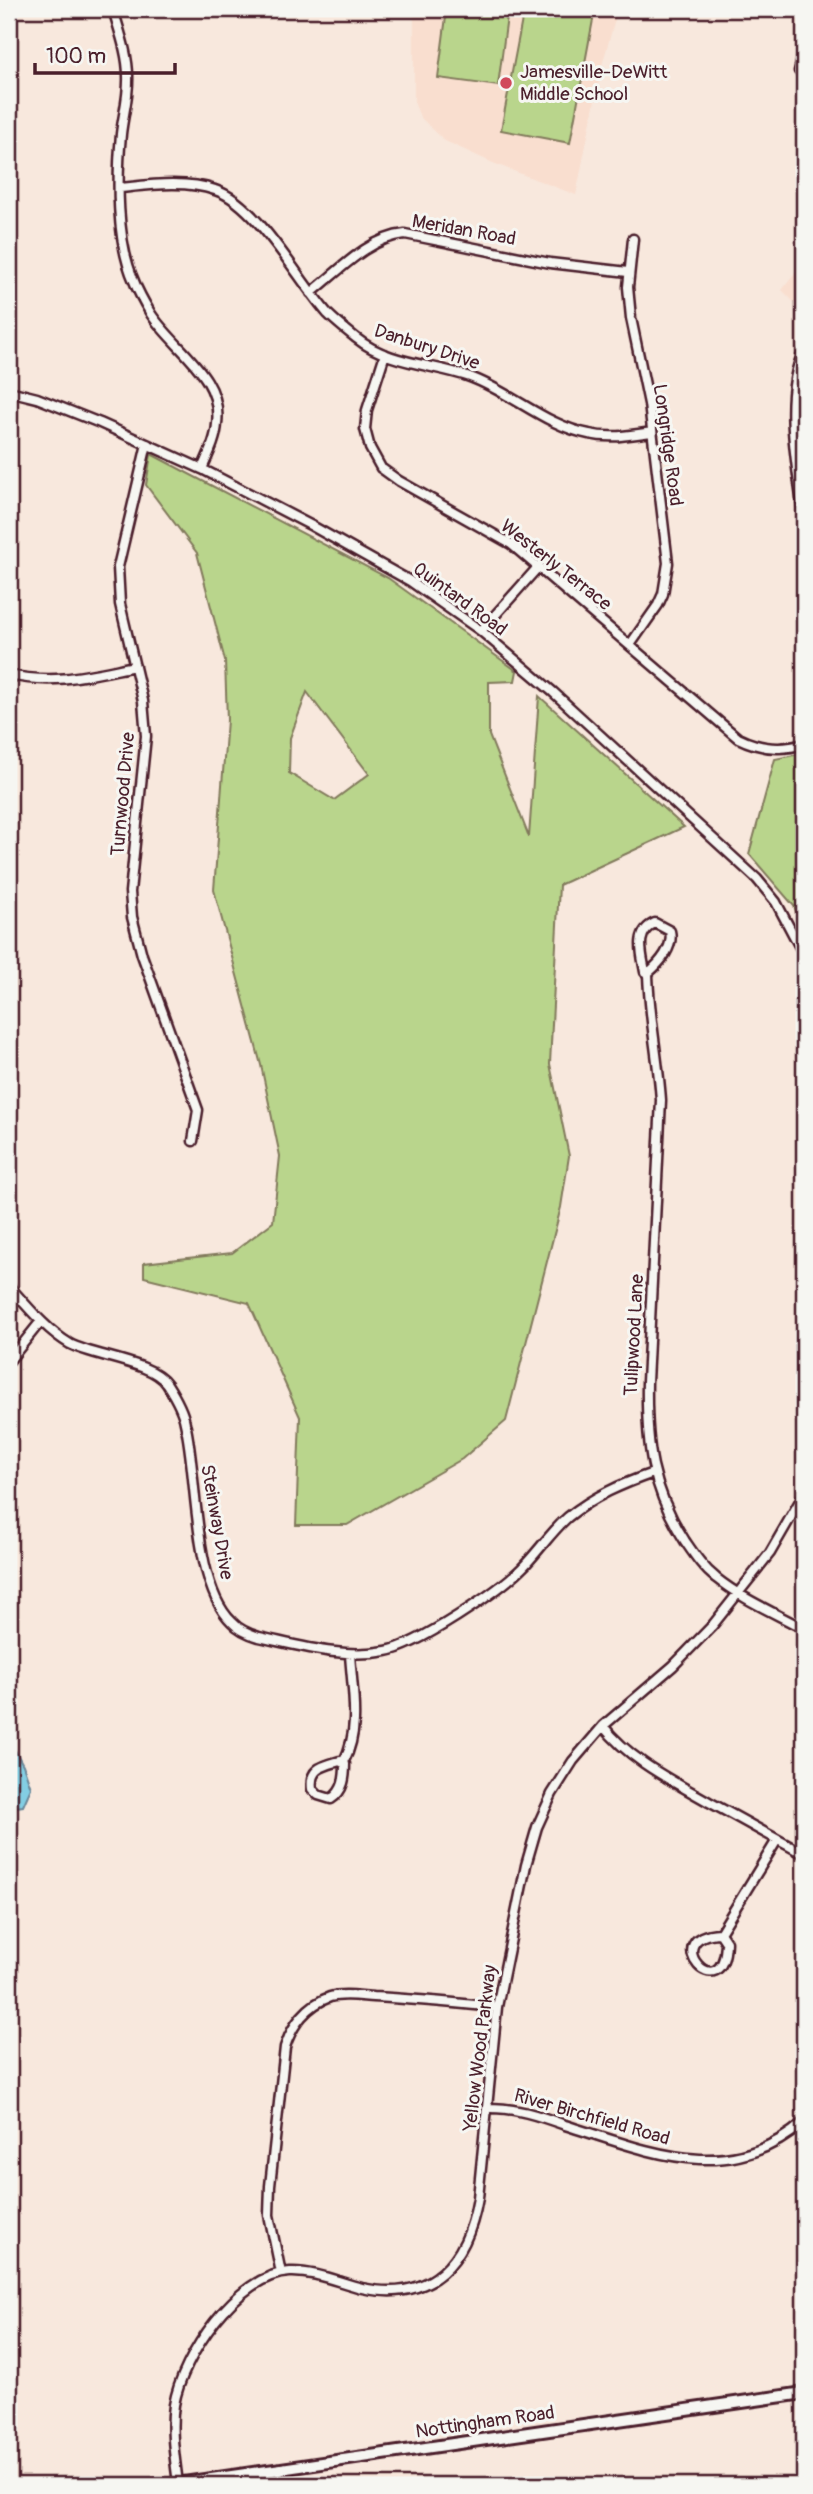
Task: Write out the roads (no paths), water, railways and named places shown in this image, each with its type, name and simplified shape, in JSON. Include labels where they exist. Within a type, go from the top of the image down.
[{"type":"street","points":[[113,9],[129,73],[121,135],[120,225],[125,255],[134,281],[151,314],[213,388],[218,425],[202,470]]},
{"type":"street","points":[[799,71],[804,51]]},
{"type":"street","name":"Danbury Drive","points":[[120,188],[150,185],[197,186],[216,190],[233,198],[274,243],[329,315],[359,340],[384,354],[488,384],[563,426],[588,434],[618,436],[652,432]]},
{"type":"street","name":"Meridan Road","points":[[311,293],[371,245],[390,236],[405,234],[550,263],[628,272]]},
{"type":"street","name":"Longridge Road","points":[[630,645],[658,605],[668,563],[652,432],[631,318],[628,272],[632,239]]},
{"type":"street","points":[[804,351],[794,380],[794,436],[804,519]]},
{"type":"street","name":"Westerly Terrace","points":[[384,354],[367,410],[365,429],[374,460],[381,468],[511,544],[738,738],[761,747],[783,748],[804,744]]},
{"type":"street","name":"Quintard Road","points":[[9,391],[37,398],[202,470],[312,526],[410,581],[481,631],[573,710],[757,879],[776,902],[804,955]]},
{"type":"street","name":"Turnwood Drive","points":[[147,444],[118,567],[120,604],[143,701],[146,736],[130,892],[132,917],[142,955],[198,1110],[193,1141]]},
{"type":"street","points":[[481,631],[539,566]]},
{"type":"street","points":[[9,675],[35,680],[64,680],[135,666]]},
{"type":"street","name":"Tulipwood Lane","points":[[648,973],[670,946],[672,939],[670,931],[654,923],[643,933],[641,942],[645,972],[648,973],[649,1008],[659,1063],[661,1100],[646,1425],[653,1473],[673,1522],[691,1550],[716,1578],[739,1594],[804,1629]]},
{"type":"street","name":"Steinway Drive","points":[[9,1286],[41,1321],[70,1344],[110,1359],[139,1365],[166,1382],[185,1421],[199,1530],[219,1608],[232,1623],[259,1637],[349,1654],[387,1651],[422,1637],[508,1581],[566,1519],[585,1504],[611,1489],[653,1473]]},
{"type":"street","points":[[9,1361],[41,1321]]},
{"type":"street","name":"Yellow Wood Parkway","points":[[174,2485],[174,2404],[190,2360],[209,2330],[249,2287],[281,2273],[308,2273],[365,2288],[397,2290],[424,2284],[438,2276],[463,2250],[474,2225],[497,2007],[526,1865],[537,1826],[552,1794],[573,1761],[603,1726],[673,1666],[712,1626],[770,1553],[804,1494]]},
{"type":"street","points":[[344,1761],[317,1768],[310,1781],[312,1789],[327,1799],[335,1796],[345,1776],[344,1761],[350,1750],[355,1726],[349,1654]]},
{"type":"street","points":[[603,1726],[612,1737],[646,1765],[804,1854]]},
{"type":"street","points":[[720,1934],[777,1840]]},
{"type":"street","points":[[720,1934],[726,1942],[724,1961],[719,1968],[712,1971],[702,1969],[694,1963],[691,1956],[693,1948],[699,1940],[720,1934]]},
{"type":"street","points":[[281,2273],[269,2215],[270,2186],[285,2048],[289,2034],[298,2020],[315,2004],[338,1996],[497,2007]]},
{"type":"street","name":"River Birchfield Road","points":[[487,2108],[517,2110],[645,2150],[682,2159],[699,2160],[737,2156],[763,2147],[804,2122]]},
{"type":"street","name":"Nottingham Road","points":[[174,2485],[804,2393]]},
{"type":"water","points":[[9,1739],[23,1765],[31,1788],[23,1806],[9,1808]]},
{"type":"place","name":"Jamesville-DeWitt Middle School","points":[[506,83]]}]
